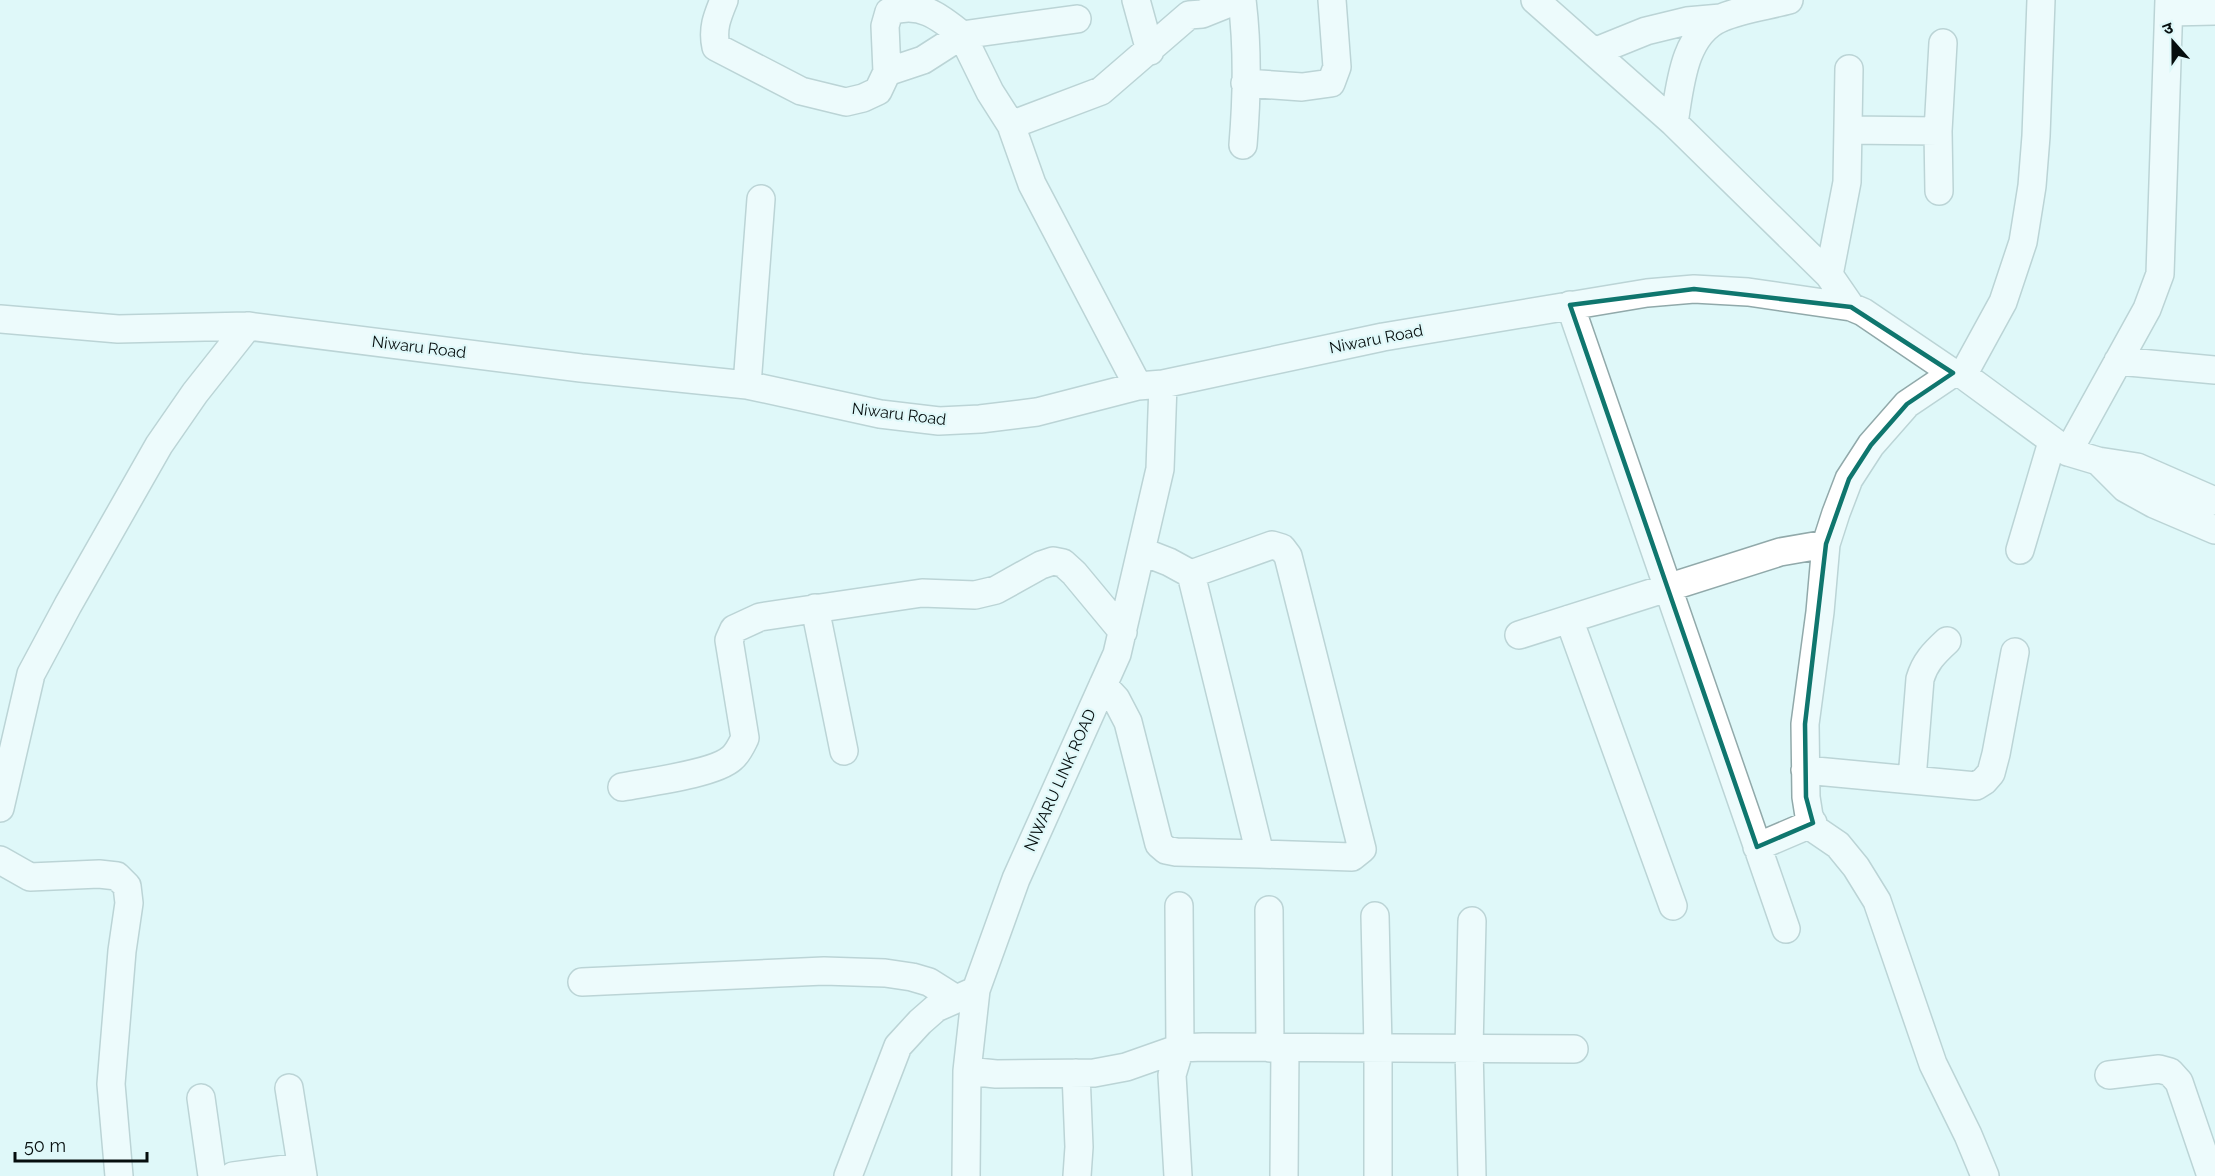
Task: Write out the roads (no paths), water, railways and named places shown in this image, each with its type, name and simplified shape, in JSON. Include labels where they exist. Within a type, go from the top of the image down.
[{"type":"street","points":[[724,0],[715,22],[716,47],[801,92],[846,102],[878,91],[887,72],[885,26],[889,12],[898,8],[916,6],[932,11],[962,35],[990,92],[1011,125],[1032,184],[1151,385]]},
{"type":"street","points":[[1136,0],[1150,51]]},
{"type":"street","points":[[1011,125],[1101,91],[1150,51],[1186,8],[1202,14],[1237,0]]},
{"type":"street","points":[[1242,0],[1246,32],[1243,145]]},
{"type":"street","points":[[1245,83],[1302,87],[1331,83],[1337,67],[1332,0]]},
{"type":"street","points":[[1534,0],[1674,123],[1829,275],[1857,309],[1958,374],[2060,447],[2098,461],[2137,467],[2215,501]]},
{"type":"street","points":[[1594,52],[1646,31],[1687,21],[1721,18],[1789,0]]},
{"type":"street","points":[[1985,1176],[1968,1135],[1933,1064],[1877,901],[1857,867],[1838,845],[1816,830],[1809,816],[1806,797],[1805,724],[1820,612],[1826,544],[1850,479],[1871,445],[1907,404],[1958,374],[2003,302],[2023,243],[2036,146],[2041,0]]},
{"type":"street","points":[[2020,550],[2060,447],[2118,361],[2147,309],[2160,274],[2169,6],[2215,11]]},
{"type":"street","points":[[1674,123],[1690,50],[1704,28],[1721,18]]},
{"type":"street","points":[[887,72],[923,60],[962,35],[1077,19]]},
{"type":"street","points":[[1939,191],[1938,131],[1943,43]]},
{"type":"street","points":[[1829,275],[1847,182],[1849,69]]},
{"type":"street","points":[[1848,130],[1938,131]]},
{"type":"street","points":[[747,385],[760,199]]},
{"type":"street","name":"Niwaru Road","points":[[0,319],[118,329],[249,326],[581,368],[747,385],[880,414],[939,421],[1037,412],[1151,385],[1383,337],[1569,305],[1694,289],[1748,292],[1857,309]]},
{"type":"street","points":[[1569,305],[1786,929]]},
{"type":"street","points":[[1,792],[31,674],[41,654],[159,446],[195,393],[249,326]]},
{"type":"street","points":[[2118,361],[2215,370]]},
{"type":"street","name":"NIWARU LINK ROAD","points":[[966,1176],[966,995],[1118,654],[1160,469],[1151,385]]},
{"type":"street","points":[[2098,461],[2126,488],[2154,504],[2215,530]]},
{"type":"street","points":[[1519,635],[1780,552],[1826,544]]},
{"type":"street","points":[[1103,685],[1116,699],[1128,722],[1159,844],[1166,850],[1352,857],[1362,849],[1288,556],[1282,548],[1272,545],[1191,574]]},
{"type":"street","points":[[1141,550],[1191,574],[1260,854]]},
{"type":"street","points":[[622,787],[717,768],[731,759],[739,750],[745,738],[729,640],[734,629],[760,616],[922,593],[975,595],[996,590],[1041,565],[1053,561],[1063,563],[1074,573],[1123,632]]},
{"type":"street","points":[[815,608],[844,751]]},
{"type":"street","points":[[1569,619],[1673,906]]},
{"type":"street","points":[[1912,780],[1920,679],[1924,666],[1947,641]]},
{"type":"street","points":[[1805,770],[1976,786],[1990,773],[1996,754],[2015,652]]},
{"type":"street","points":[[1757,847],[1813,823]]},
{"type":"street","points":[[0,861],[30,877],[99,874],[117,876],[127,886],[129,903],[122,951],[111,1084],[119,1176]]},
{"type":"street","points":[[1178,1176],[1172,1075],[1180,1048],[1179,906]]},
{"type":"street","points":[[1269,910],[1284,1176]]},
{"type":"street","points":[[1375,916],[1378,1176]]},
{"type":"street","points":[[1472,921],[1469,1048],[1472,1176]]},
{"type":"street","points":[[582,982],[824,971],[885,973],[912,977],[966,995]]},
{"type":"street","points":[[848,1176],[898,1046],[936,1008],[966,995]]},
{"type":"street","points":[[967,1071],[996,1074],[1094,1073],[1126,1067],[1180,1048],[1574,1049]]},
{"type":"street","points":[[2109,1075],[2159,1070],[2170,1072],[2179,1082],[2211,1176]]},
{"type":"street","points":[[1076,1073],[1079,1147],[1077,1176]]},
{"type":"street","points":[[234,1176],[302,1171],[289,1088]]},
{"type":"street","points":[[201,1098],[212,1176]]}]
